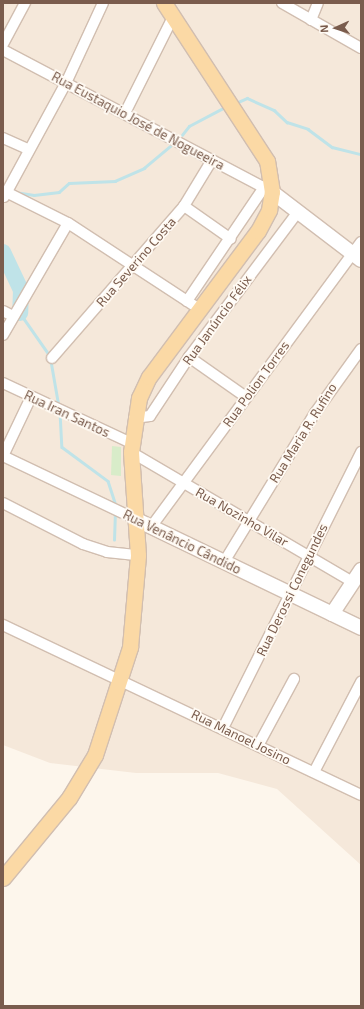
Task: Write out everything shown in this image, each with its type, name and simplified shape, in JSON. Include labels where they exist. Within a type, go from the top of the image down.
[{"type":"main road","points":[[3,878],[81,780],[95,755],[121,679],[130,647],[138,555],[134,519],[131,448],[138,398],[149,377],[201,310],[258,231],[269,210],[267,160],[164,3]]},
{"type":"street","points":[[3,44],[25,3]]},
{"type":"street","points":[[103,3],[66,83],[28,149],[5,195],[68,223],[201,310]]},
{"type":"street","points":[[282,3],[361,48]]},
{"type":"street","points":[[311,20],[318,3]]},
{"type":"street","points":[[125,113],[173,17]]},
{"type":"street","name":"Rua Eustaquio José de Nogueeira","points":[[3,50],[269,189]]},
{"type":"street","points":[[3,138],[28,149]]},
{"type":"street","name":"Rua Severino Costa","points":[[52,358],[134,266],[184,206],[212,160]]},
{"type":"street","points":[[187,301],[269,189],[357,257]]},
{"type":"street","points":[[184,206],[231,240]]},
{"type":"street","name":"Rua Janúncio Félix","points":[[134,418],[150,416],[189,357],[297,212]]},
{"type":"street","points":[[3,335],[68,223]]},
{"type":"street","name":"Rua Polion Torres","points":[[151,527],[246,397],[357,257],[361,242]]},
{"type":"street","points":[[3,311],[13,316]]},
{"type":"street","name":"Rua Maria R. Rufino","points":[[224,562],[335,381],[361,349]]},
{"type":"street","points":[[189,357],[246,397]]},
{"type":"street","name":"Rua Iran Santos","points":[[3,383],[131,448]]},
{"type":"street","points":[[3,456],[30,397]]},
{"type":"street","name":"Rua Nozinho Vilar","points":[[131,448],[184,483],[250,520],[353,582]]},
{"type":"street","name":"Rua Derossi Conegundes","points":[[223,728],[361,452]]},
{"type":"street","name":"Rua Venâncio Cândido","points":[[3,456],[361,628]]},
{"type":"street","points":[[3,503],[83,544],[107,552],[138,555]]},
{"type":"street","points":[[332,614],[361,570]]},
{"type":"street","name":"Rua Manoel Josino","points":[[3,625],[259,744],[361,795]]},
{"type":"street","points":[[259,744],[294,680]]},
{"type":"street","points":[[314,772],[361,682]]},
{"type":"shaded area","points":[[3,3],[361,3],[361,865],[277,789],[218,773],[136,773],[50,763],[3,745]]},
{"type":"green space","points":[[112,446],[121,447],[121,476],[111,475]]},
{"type":"waterway","points":[[236,103],[247,98],[274,110],[287,122],[308,129],[332,147],[361,154]]},
{"type":"waterway","points":[[182,135],[189,126],[225,107]]},
{"type":"waterway","points":[[15,192],[34,195],[59,192],[69,183],[115,181],[144,168],[171,145]]},
{"type":"waterway","points":[[3,252],[21,290],[20,313]]},
{"type":"waterway","points":[[20,313],[50,356]]},
{"type":"waterway","points":[[51,361],[59,407]]},
{"type":"waterway","points":[[60,412],[62,447],[108,481],[116,506]]},
{"type":"waterway","points":[[114,540],[115,513]]}]
